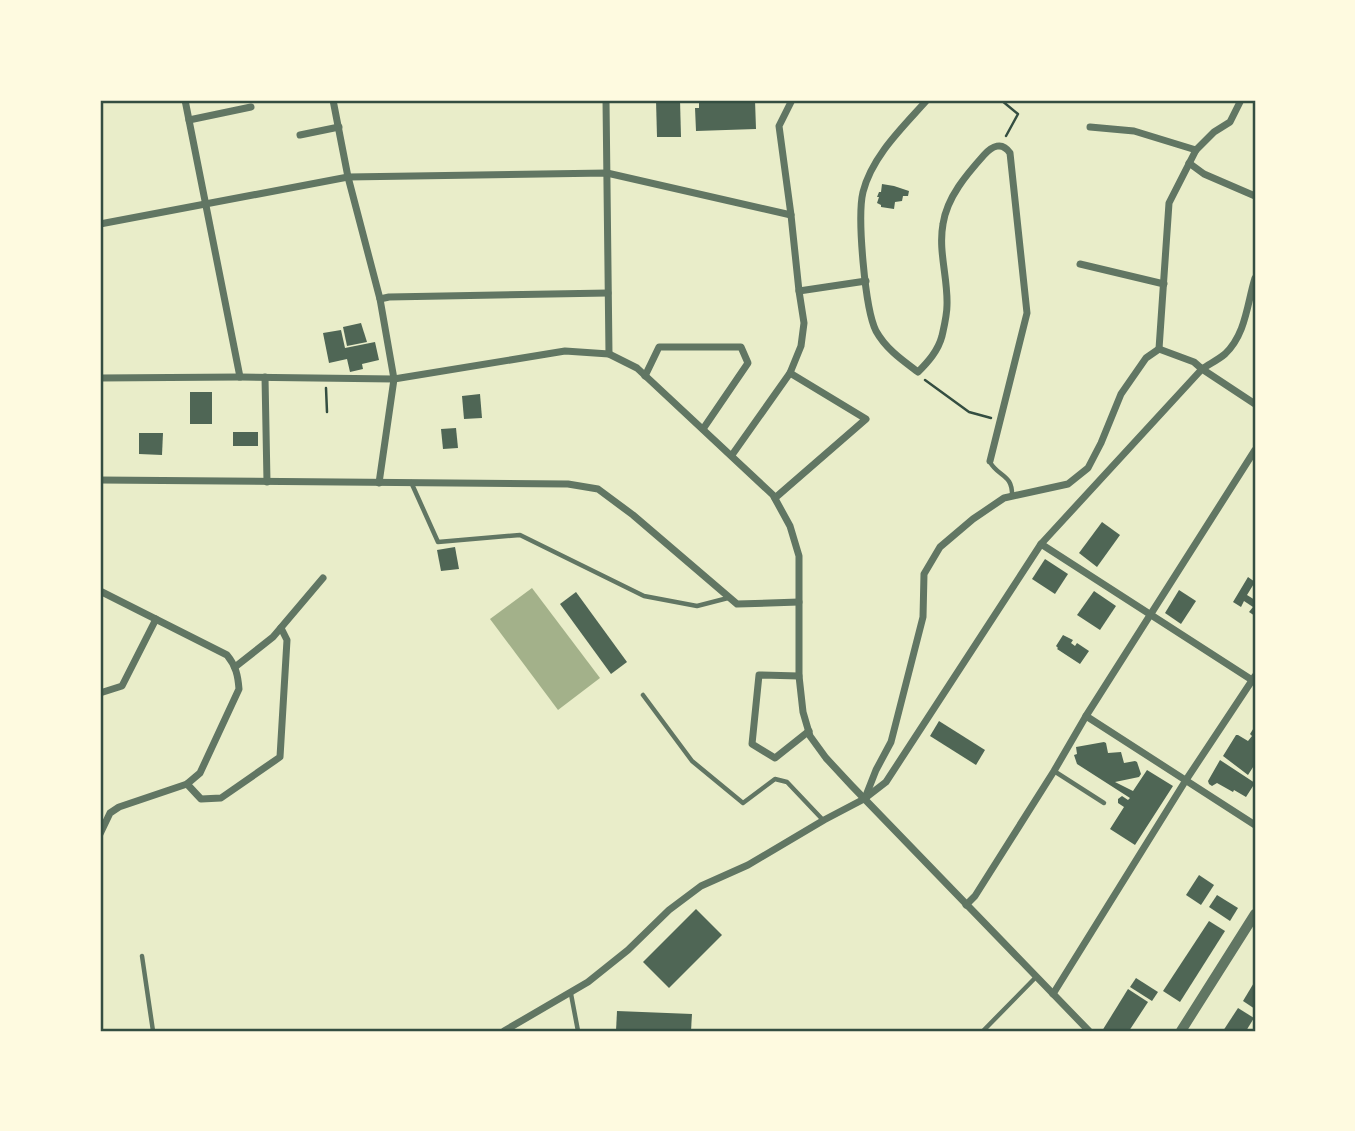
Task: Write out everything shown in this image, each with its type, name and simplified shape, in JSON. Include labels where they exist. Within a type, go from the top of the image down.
[{"type":"street","points":[[185,100],[240,377]]},
{"type":"street","points":[[333,100],[348,177],[380,299],[394,379],[379,483]]},
{"type":"street","points":[[606,100],[609,354]]},
{"type":"street","points":[[732,455],[790,373],[803,335],[804,323],[779,126],[792,100]]},
{"type":"street","points":[[927,100],[891,141],[874,166],[863,192],[860,217],[869,312],[877,332],[891,352],[918,372],[930,360],[941,339],[947,305],[942,251],[943,223],[954,193],[990,149],[1001,145],[1006,147],[1010,153],[1027,313],[990,461]]},
{"type":"street","points":[[1159,349],[1169,203],[1196,150],[1214,132],[1230,122],[1241,100]]},
{"type":"street","points":[[189,120],[251,107]]},
{"type":"street","points":[[300,135],[339,127]]},
{"type":"street","points":[[1090,127],[1134,131],[1196,150]]},
{"type":"street","points":[[1189,163],[1204,174],[1255,196]]},
{"type":"street","points":[[100,224],[348,177],[607,173],[791,215]]},
{"type":"street","points":[[1080,264],[1164,284]]},
{"type":"street","points":[[504,1031],[588,982],[628,950],[669,910],[701,886],[748,865],[864,799],[886,782],[1041,544],[1202,369],[1225,354],[1238,337],[1255,278]]},
{"type":"street","points":[[799,291],[866,281]]},
{"type":"street","points":[[380,299],[608,293]]},
{"type":"street","points":[[645,376],[659,347],[741,347],[748,363],[703,429]]},
{"type":"street","points":[[1159,349],[1194,362],[1255,404]]},
{"type":"street","points":[[864,799],[891,742],[923,617],[924,574],[940,547],[973,519],[1004,498],[1069,484],[1087,468],[1101,443],[1121,394],[1146,358],[1159,349]]},
{"type":"street","points":[[100,378],[394,379],[565,351],[609,354],[638,368],[775,498],[790,526],[799,556],[799,676],[803,712],[810,736],[826,758],[864,799],[1089,1031]]},
{"type":"street","points":[[775,498],[866,419],[790,373]]},
{"type":"street","points":[[265,377],[267,482]]},
{"type":"street","points":[[966,905],[975,896],[1055,771],[1086,716],[1255,450]]},
{"type":"street","points":[[100,480],[568,484],[598,489],[633,515],[737,604],[799,602]]},
{"type":"street","points":[[1041,544],[1254,678],[1186,780],[1053,994]]},
{"type":"street","points":[[235,667],[274,637],[323,578]]},
{"type":"street","points":[[100,591],[228,655],[235,667],[239,689],[200,773],[187,785],[119,807],[110,813],[100,834]]},
{"type":"street","points":[[100,693],[122,686],[156,619]]},
{"type":"street","points":[[187,785],[201,799],[221,798],[280,757],[287,640],[281,628]]},
{"type":"street","points":[[799,676],[759,675],[752,744],[775,758],[809,731]]},
{"type":"street","points":[[1086,716],[1255,825]]},
{"type":"street","points":[[1181,1031],[1255,914]]},
{"type":"lane","points":[[990,461],[1013,486],[1013,497]]},
{"type":"lane","points":[[411,482],[438,542],[520,535],[644,596],[697,606],[729,597]]},
{"type":"lane","points":[[643,695],[692,761],[743,803],[775,779],[787,782],[824,820]]},
{"type":"lane","points":[[1055,771],[1104,803]]},
{"type":"lane","points":[[142,956],[153,1031]]},
{"type":"lane","points":[[982,1031],[1036,977]]},
{"type":"lane","points":[[571,994],[578,1031]]},
{"type":"path","points":[[1001,100],[1018,114],[1001,145]]},
{"type":"path","points":[[326,378],[327,412]]},
{"type":"path","points":[[927,384],[969,412],[980,416]]},
{"type":"shaded area","points":[[532,588],[600,678],[558,710],[490,619]]},
{"type":"building","points":[[656,100],[680,100],[681,137],[657,137]]},
{"type":"building","points":[[699,100],[755,100],[756,129],[696,131],[695,108],[699,108]]},
{"type":"building","points":[[882,184],[909,191],[908,196],[895,202],[894,209],[881,207],[877,203],[877,197]]},
{"type":"building","points":[[361,323],[367,342],[347,346],[343,327]]},
{"type":"building","points":[[341,330],[345,348],[375,342],[379,360],[362,364],[363,369],[350,372],[347,359],[329,363],[323,333]]},
{"type":"building","points":[[190,392],[212,392],[212,424],[190,424]]},
{"type":"building","points":[[480,394],[482,418],[464,419],[462,396]]},
{"type":"building","points":[[456,428],[458,448],[443,449],[441,429]]},
{"type":"building","points":[[233,432],[258,432],[258,446],[233,446]]},
{"type":"building","points":[[139,433],[163,433],[162,455],[139,454]]},
{"type":"building","points":[[1102,522],[1120,535],[1097,567],[1079,553]]},
{"type":"building","points":[[455,547],[459,569],[441,571],[437,550]]},
{"type":"building","points":[[1045,559],[1068,574],[1055,594],[1032,579]]},
{"type":"building","points":[[1248,577],[1255,582],[1247,595],[1255,600],[1255,616],[1249,612],[1253,607],[1244,601],[1241,607],[1233,602]]},
{"type":"building","points":[[1179,590],[1196,601],[1181,624],[1165,613]]},
{"type":"building","points":[[1094,591],[1116,606],[1100,630],[1077,615]]},
{"type":"building","points":[[576,592],[627,662],[611,674],[560,604]]},
{"type":"building","points":[[1063,635],[1073,640],[1071,643],[1075,646],[1077,643],[1089,651],[1080,664],[1057,649],[1056,646]]},
{"type":"building","points":[[939,721],[985,750],[976,765],[930,736]]},
{"type":"building","points":[[1255,726],[1255,764],[1248,775],[1223,756],[1236,735],[1248,741]]},
{"type":"building","points":[[1104,742],[1108,753],[1121,752],[1124,763],[1137,762],[1141,774],[1139,777],[1115,782],[1133,791],[1147,770],[1173,786],[1135,845],[1110,829],[1124,807],[1118,803],[1118,799],[1122,796],[1128,800],[1130,798],[1077,764],[1074,755],[1077,754],[1076,747]]},
{"type":"building","points":[[1220,760],[1255,783],[1246,797],[1217,783],[1212,786],[1209,784],[1208,781]]},
{"type":"building","points":[[1199,875],[1214,885],[1201,905],[1186,895]]},
{"type":"building","points":[[1217,895],[1238,908],[1230,921],[1209,907]]},
{"type":"building","points":[[696,909],[722,935],[669,988],[643,962]]},
{"type":"building","points":[[1209,921],[1225,931],[1180,1002],[1163,991]]},
{"type":"building","points":[[1136,978],[1158,992],[1152,1001],[1130,987]]},
{"type":"building","points":[[1255,981],[1255,1009],[1243,1001]]},
{"type":"building","points":[[1128,989],[1148,1002],[1129,1031],[1102,1031]]},
{"type":"building","points":[[1238,1008],[1254,1018],[1246,1031],[1223,1031]]},
{"type":"building","points":[[617,1011],[692,1014],[691,1031],[616,1031]]}]
